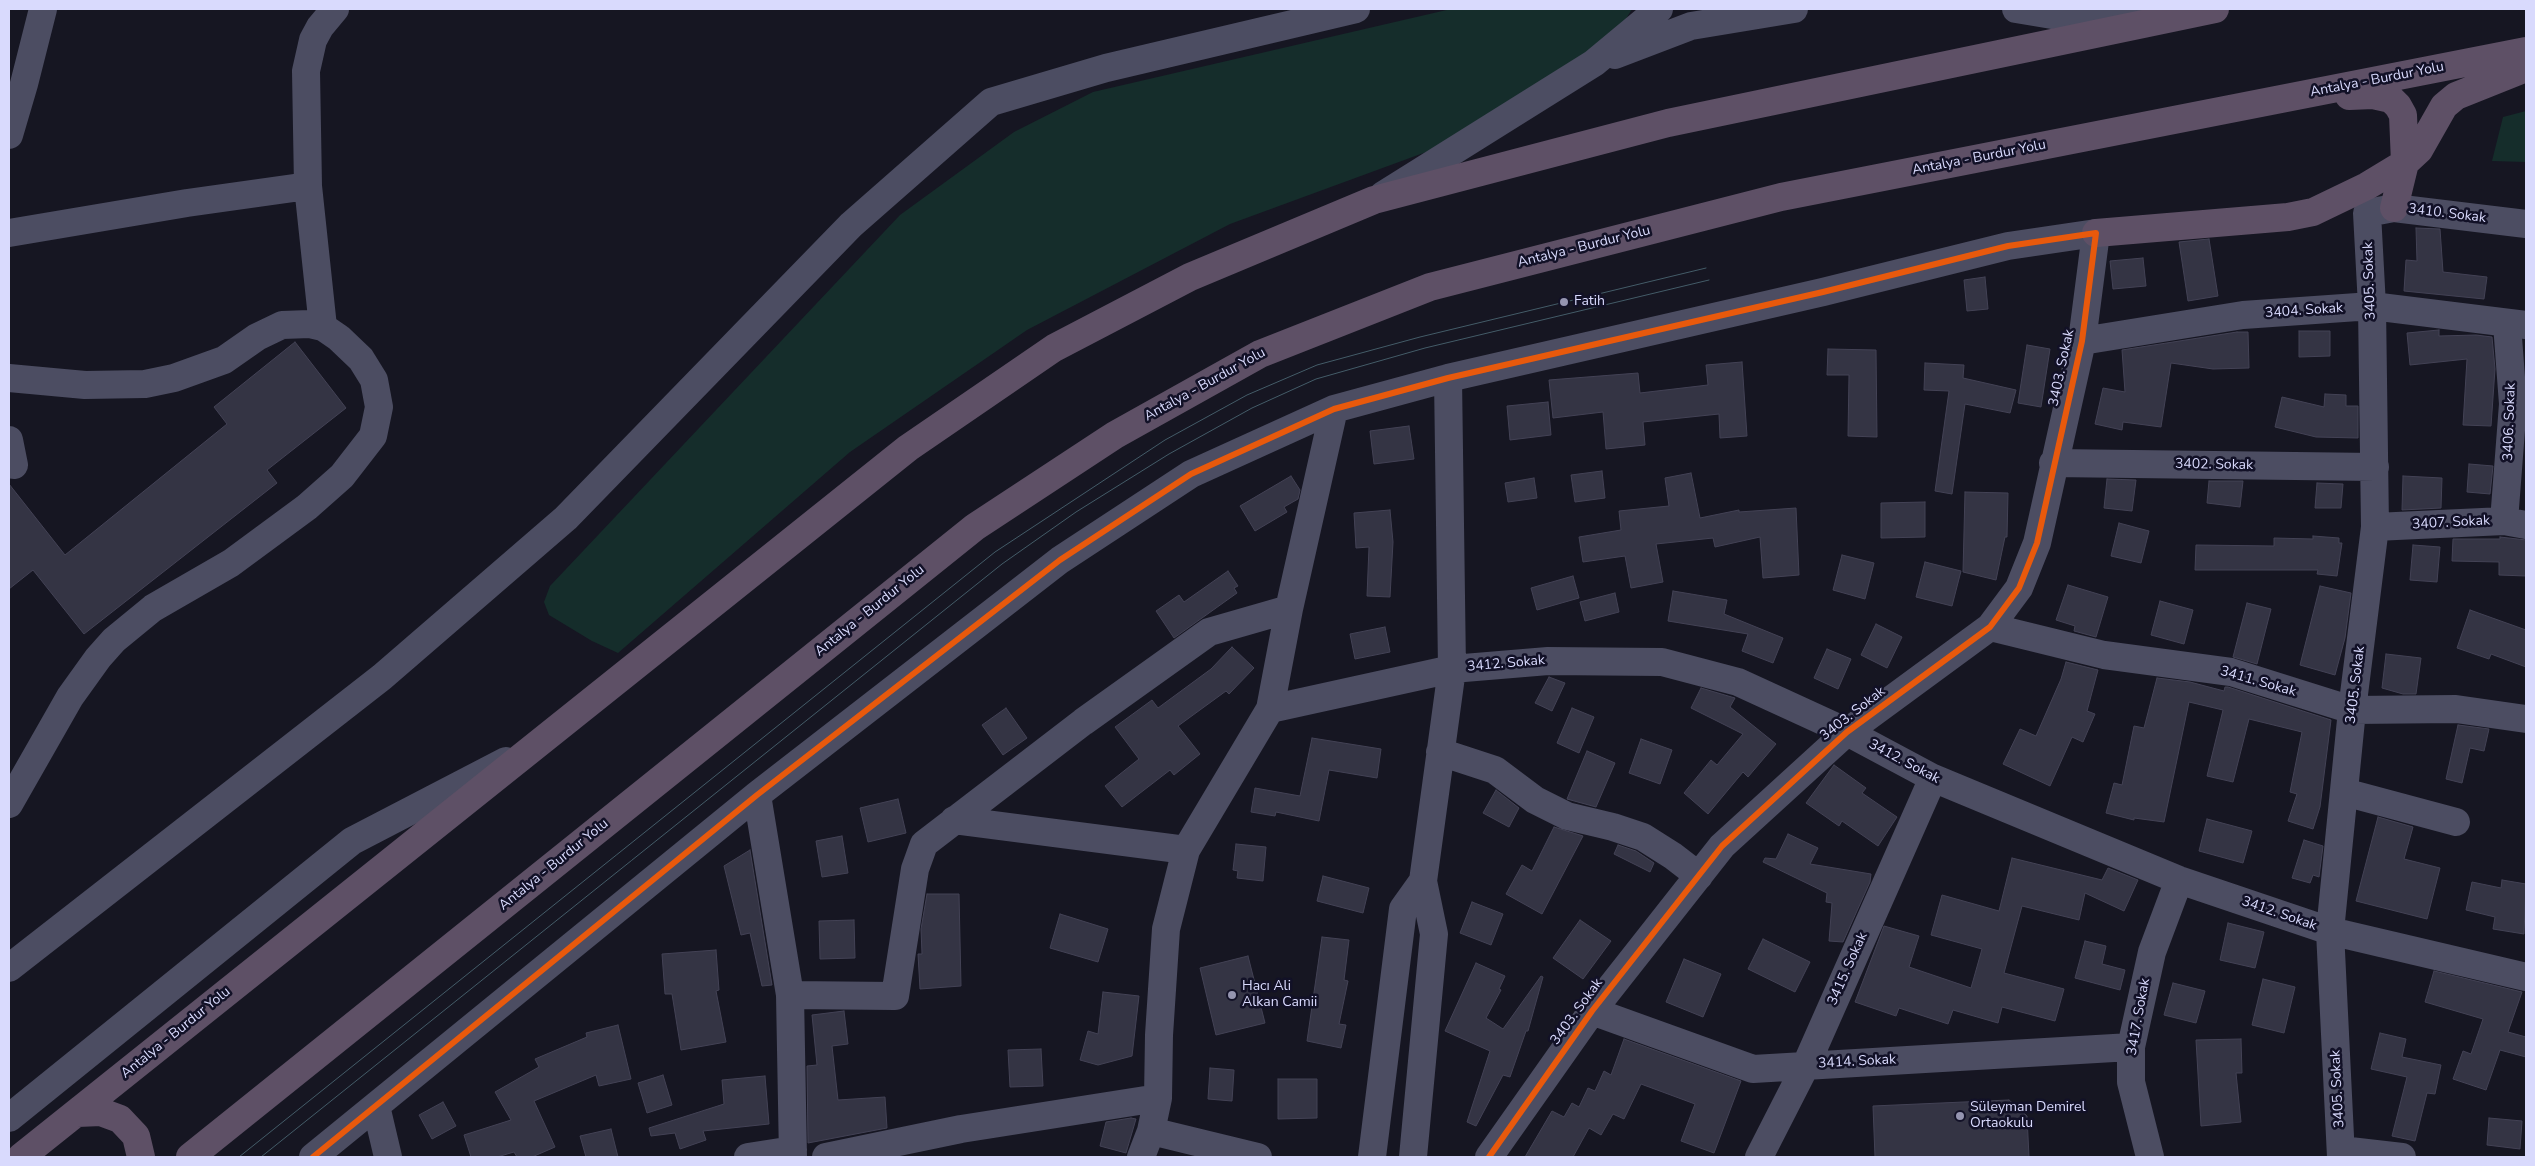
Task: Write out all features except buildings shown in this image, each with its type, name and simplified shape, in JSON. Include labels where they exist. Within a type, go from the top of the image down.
[{"type":"highway","name":"Antalya - Burdur Yolu","points":[[21,1157],[908,448],[1054,348],[1190,277],[1374,200],[1668,123],[2215,9]]},
{"type":"highway","name":"Antalya - Burdur Yolu","points":[[190,1157],[976,527],[1116,435],[1260,354],[1430,287],[1782,197],[2258,102],[2526,51]]},
{"type":"highway","points":[[2096,233],[2288,217],[2313,212],[2367,186],[2405,163],[2419,150],[2444,106],[2456,96],[2526,68]]},
{"type":"highway","points":[[2258,102],[2373,95],[2391,99],[2398,106],[2403,116],[2405,163],[2394,208]]},
{"type":"highway","points":[[77,1112],[101,1112],[120,1119],[136,1136],[142,1157]]},
{"type":"street","points":[[9,135],[43,9]]},
{"type":"street","points":[[323,328],[308,186],[308,55],[320,27],[335,9]]},
{"type":"street","points":[[9,968],[382,677],[566,518],[851,225],[992,102],[1106,68],[1356,9]]},
{"type":"street","points":[[1374,200],[1594,64],[1659,9]]},
{"type":"street","points":[[1594,64],[1691,26],[1794,9]]},
{"type":"street","points":[[2016,9],[2052,15],[2155,9]]},
{"type":"street","points":[[9,233],[186,203],[308,186]]},
{"type":"street","name":"3410. Sokak","points":[[2367,212],[2394,208],[2526,224]]},
{"type":"street","name":"3405. Sokak","points":[[2341,1154],[2330,931],[2352,710],[2375,527],[2372,306],[2367,212]]},
{"type":"street","points":[[313,1157],[757,795],[1060,560],[1191,474],[1334,409],[1448,378],[1823,292],[2008,246],[2096,233]]},
{"type":"street","name":"3403. Sokak","points":[[1489,1157],[1592,1011],[1722,846],[1847,732],[1990,627],[2019,588],[2037,543],[2082,341],[2096,233]]},
{"type":"street","name":"3404. Sokak","points":[[2082,341],[2243,316],[2372,306],[2517,324]]},
{"type":"street","points":[[9,378],[85,385],[145,384],[174,378],[216,363],[247,346],[269,330],[282,325],[296,324],[323,328],[339,338],[361,358],[374,380],[379,407],[373,436],[342,476],[285,525],[231,563],[153,608],[114,640],[79,684],[9,804]]},
{"type":"street","name":"3406. Sokak","points":[[2515,523],[2513,404],[2517,324]]},
{"type":"street","points":[[1413,1157],[1434,934],[1422,881],[1452,669],[1448,378]]},
{"type":"street","points":[[1141,1157],[1151,1131],[1158,1098],[1159,1035],[1166,930],[1186,850],[1270,709],[1289,609],[1334,409]]},
{"type":"street","name":"3402. Sokak","points":[[2054,463],[2375,467]]},
{"type":"street","name":"3407. Sokak","points":[[2375,527],[2515,523]]},
{"type":"street","points":[[790,995],[895,996],[915,869],[924,844],[1083,722],[1210,632],[1289,609]]},
{"type":"street","name":"3411. Sokak","points":[[1990,627],[2104,655],[2230,672],[2352,710],[2456,709],[2526,719]]},
{"type":"street","name":"3412. Sokak","points":[[1270,709],[1452,669],[1548,661],[1662,662],[1738,682],[1847,732],[1933,778],[2180,880],[2330,931],[2526,978]]},
{"type":"street","points":[[9,1118],[352,840],[530,749]]},
{"type":"street","points":[[1440,752],[1495,770],[1536,800],[1567,816],[1613,827],[1643,837],[1673,856],[1698,876]]},
{"type":"street","name":"3415. Sokak","points":[[1759,1157],[1806,1065],[1933,778]]},
{"type":"street","points":[[2344,792],[2456,822]]},
{"type":"street","points":[[748,1157],[793,1154],[790,995],[757,795]]},
{"type":"street","points":[[954,820],[1186,850]]},
{"type":"street","name":"3417. Sokak","points":[[2150,1157],[2131,1082],[2131,1047],[2152,952],[2180,880]]},
{"type":"street","points":[[1372,1157],[1403,909],[1422,881]]},
{"type":"street","name":"3414. Sokak","points":[[1592,1011],[1753,1069],[2131,1047]]},
{"type":"street","points":[[826,1157],[961,1129],[1158,1098]]},
{"type":"street","points":[[376,1106],[388,1157]]},
{"type":"street","points":[[1151,1131],[1258,1157]]},
{"type":"street","points":[[2341,1154],[2402,1157]]},
{"type":"green space","points":[[1451,9],[1632,9],[1616,35],[1467,137],[1230,224],[1027,330],[850,452],[618,653],[592,641],[549,615],[544,602],[550,586],[900,215],[1014,132],[1093,92]]},
{"type":"green space","points":[[2526,111],[2526,162],[2492,161],[2503,117]]},
{"type":"tram line","points":[[239,1157],[995,552],[1165,440],[1247,395],[1317,365],[1420,337],[1706,268]]},
{"type":"tram line","points":[[261,1157],[1002,564],[1076,512],[1169,454],[1252,408],[1316,379],[1425,348],[1709,280]]},
{"type":"cycle path","points":[[313,1157],[757,795],[1060,560],[1191,474],[1334,409],[1448,378],[1823,292],[2008,246],[2096,233],[2082,341],[2037,543],[2019,588],[1990,627],[1847,732],[1722,846],[1592,1011],[1489,1157]]},
{"type":"place","name":"Fatih","points":[[1564,302]]},
{"type":"place","name":"Hacı Ali Alkan Camii","points":[[1232,995]]},
{"type":"place","name":"Süleyman Demirel Ortaokulu","points":[[1960,1116]]}]
